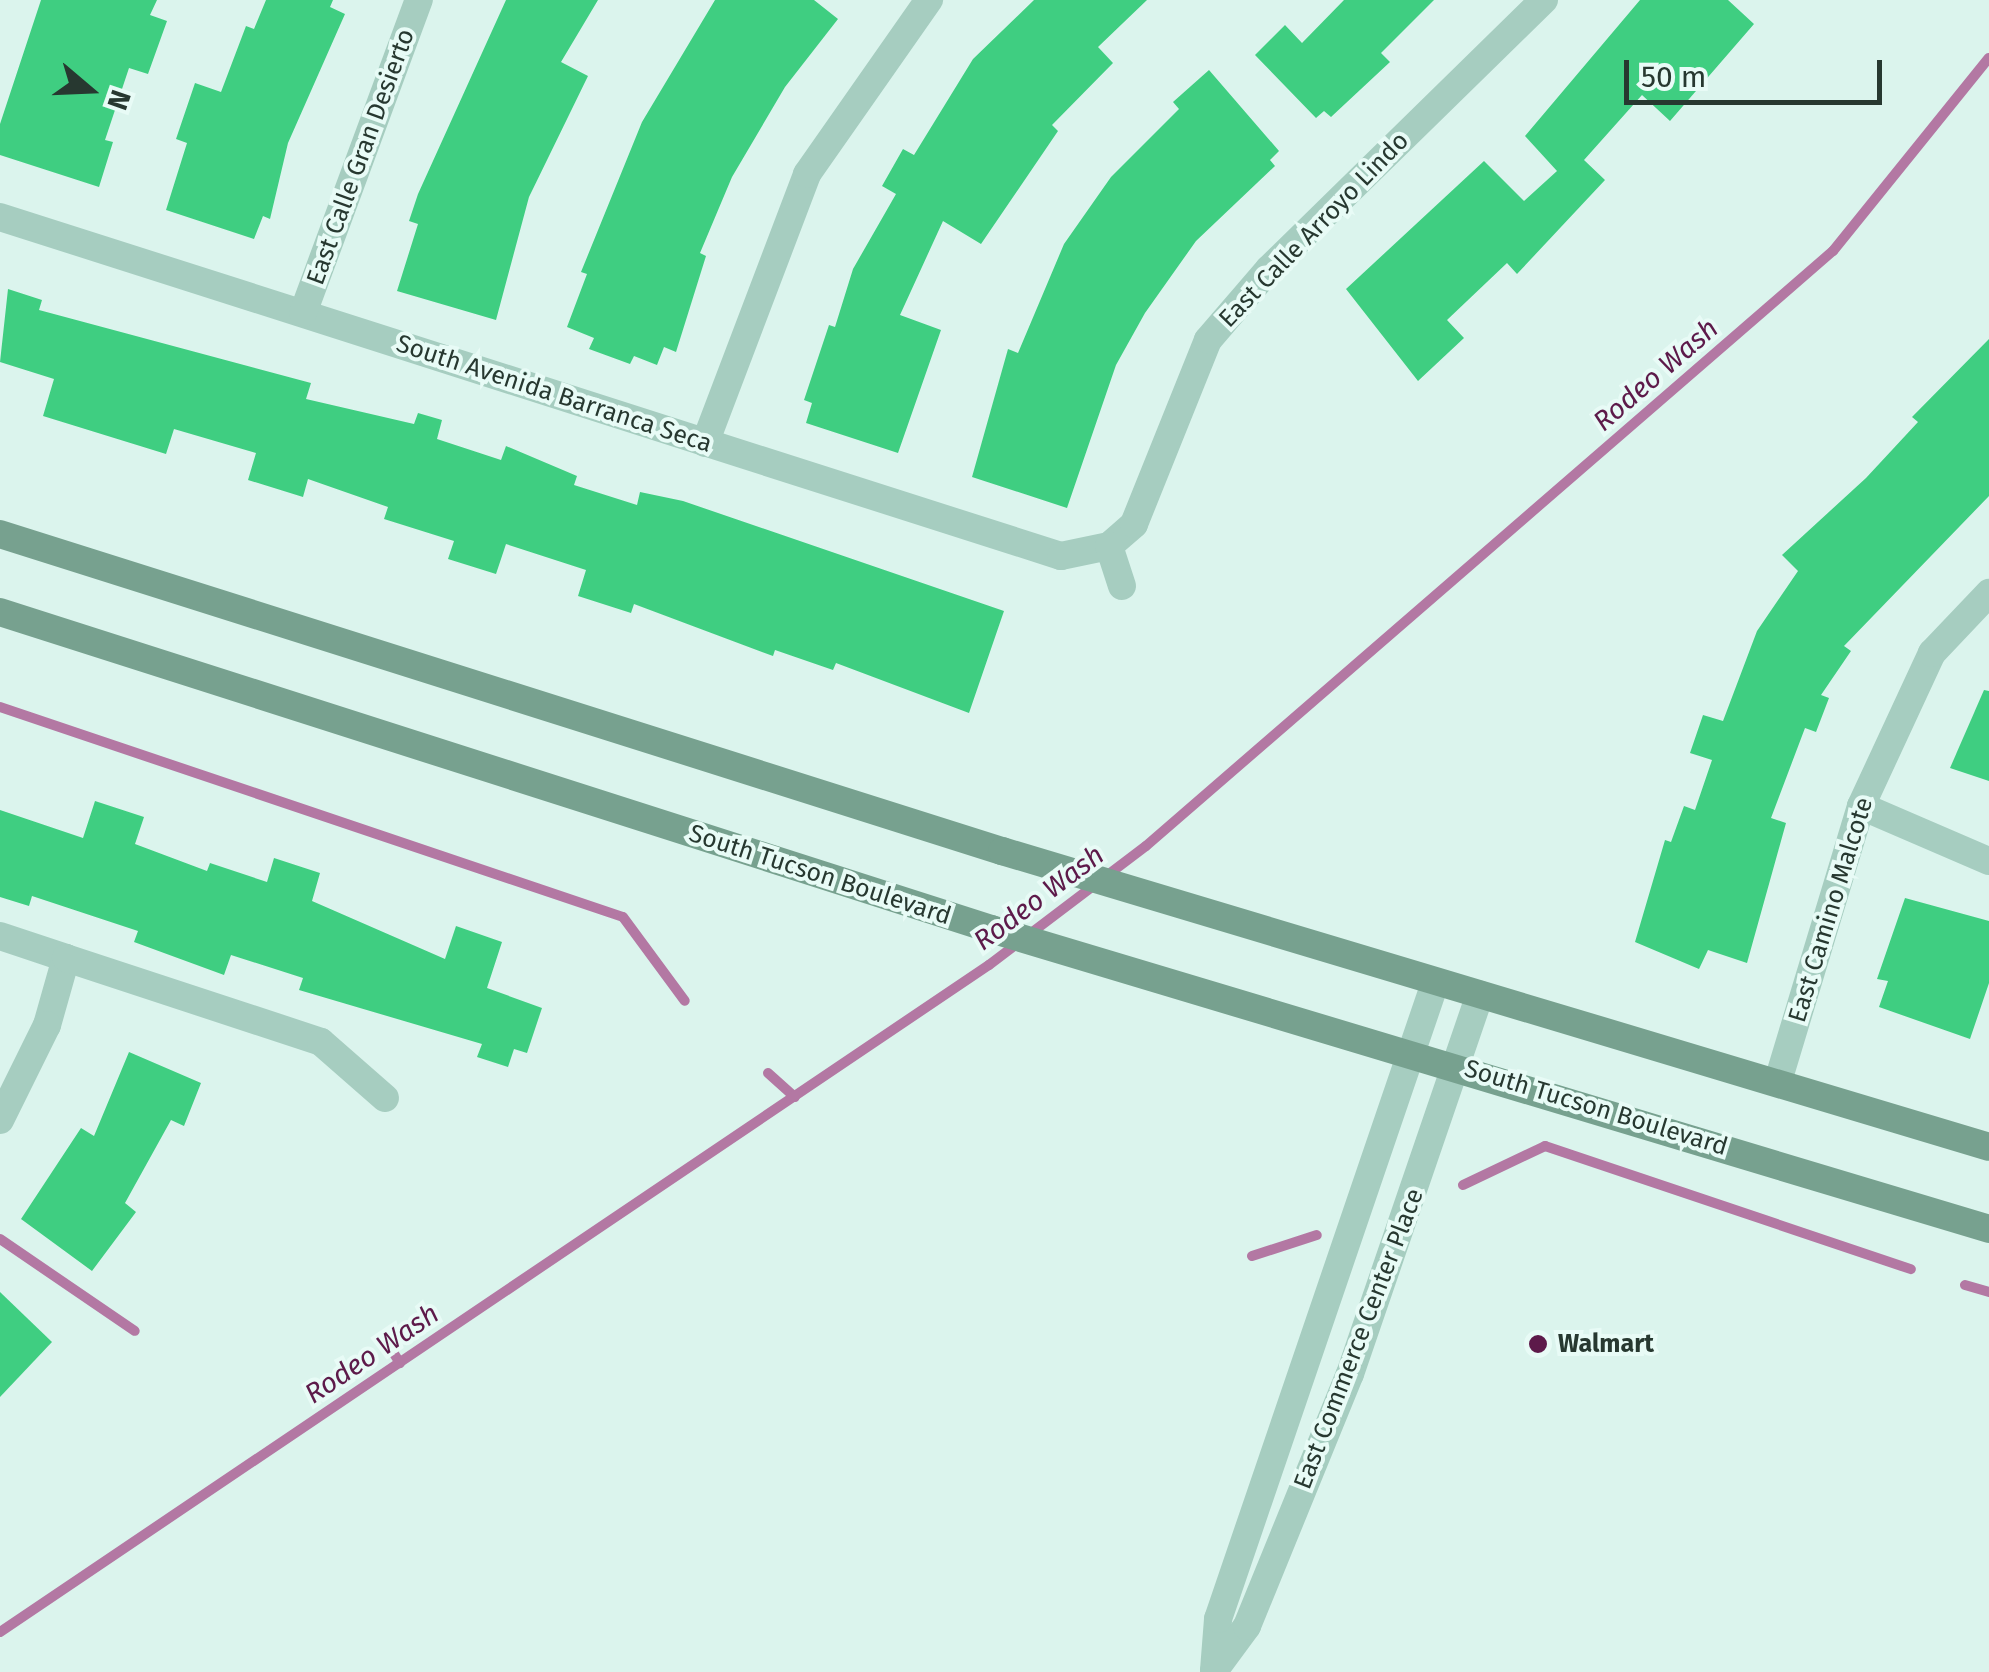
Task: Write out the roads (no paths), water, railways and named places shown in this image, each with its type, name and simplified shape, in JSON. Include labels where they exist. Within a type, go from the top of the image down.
[{"type":"main road","points":[[0,534],[1435,983],[1778,1081],[1989,1148]]},
{"type":"main road","name":"South Tucson Boulevard","points":[[0,612],[991,929],[1989,1228]]},
{"type":"street","name":"East Calle Gran Desierto","points":[[303,313],[419,0]]},
{"type":"street","points":[[705,442],[806,174],[929,0]]},
{"type":"street","name":"East Calle Arroyo Lindo","points":[[1109,546],[1134,524],[1208,340],[1269,269],[1544,0]]},
{"type":"street","name":"South Avenida Barranca Seca","points":[[0,217],[1032,550],[1062,556],[1109,546]]},
{"type":"street","points":[[1109,546],[1122,586]]},
{"type":"street","name":"East Camino Malcote","points":[[1778,1081],[1861,806],[1932,653],[1989,593]]},
{"type":"street","points":[[1861,806],[1989,861]]},
{"type":"street","points":[[0,936],[321,1042],[384,1098]]},
{"type":"street","points":[[0,1120],[47,1025],[66,958]]},
{"type":"street","name":"East Commerce Center Place","points":[[1213,1671],[1218,1619],[1435,983]]},
{"type":"street","name":"East Commerce Center Place","points":[[1213,1671],[1247,1626],[1350,1374],[1480,995]]},
{"type":"waterway","name":"Rodeo Wash","points":[[0,1632],[989,965],[1146,846],[1833,251],[1989,58]]},
{"type":"waterway","points":[[0,707],[623,917],[685,1001]]},
{"type":"waterway","points":[[768,1073],[795,1097]]},
{"type":"waterway","points":[[1463,1185],[1545,1146],[1911,1269]]},
{"type":"waterway","points":[[1252,1256],[1317,1235]]},
{"type":"waterway","points":[[0,1239],[135,1331]]},
{"type":"waterway","points":[[1965,1285],[1989,1292]]},
{"type":"waterway","points":[[383,1336],[400,1363]]},
{"type":"place","name":"Walmart","points":[[1538,1344]]}]
